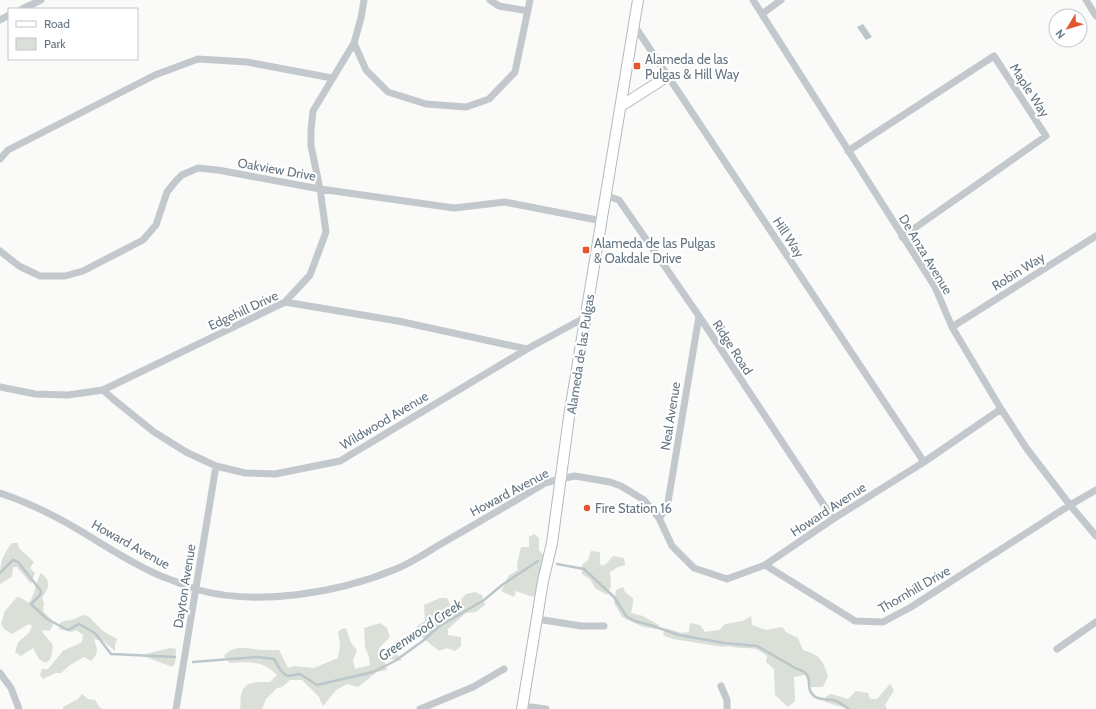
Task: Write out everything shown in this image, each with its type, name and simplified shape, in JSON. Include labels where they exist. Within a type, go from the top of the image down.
[{"type":"main road","name":"Alameda de las Pulgas","points":[[523,707],[543,581],[552,543],[560,479],[638,0]]},
{"type":"main road","points":[[621,106],[668,76]]},
{"type":"street","points":[[24,8],[41,0]]},
{"type":"street","points":[[284,302],[310,275],[326,232],[320,189],[311,146],[313,111],[354,43],[364,0]]},
{"type":"street","points":[[490,0],[499,6],[528,11]]},
{"type":"street","points":[[354,43],[366,70],[388,92],[426,104],[466,107],[489,99],[516,72],[530,0]]},
{"type":"street","name":"De Anza Avenue","points":[[753,0],[935,287],[952,327],[1026,449],[1096,536]]},
{"type":"street","points":[[762,14],[781,0]]},
{"type":"street","points":[[1086,0],[1096,16]]},
{"type":"street","name":"Hill Way","points":[[634,25],[924,462]]},
{"type":"street","name":"Maple Way","points":[[848,151],[994,56],[1046,136],[902,237]]},
{"type":"street","points":[[0,159],[8,150],[148,79],[198,59],[247,62],[332,78]]},
{"type":"street","name":"Oakview Drive","points":[[0,251],[18,266],[40,276],[65,276],[83,271],[143,240],[156,225],[167,192],[182,175],[198,168],[218,170],[320,189],[454,208],[505,202],[602,221]]},
{"type":"street","name":"Ridge Road","points":[[607,196],[619,200],[699,316],[833,520]]},
{"type":"street","name":"Robin Way","points":[[952,327],[1096,236]]},
{"type":"street","name":"Edgehill Drive","points":[[0,387],[35,394],[68,395],[103,390],[284,302],[398,321],[527,349]]},
{"type":"street","name":"Neal Avenue","points":[[659,518],[667,508],[699,316]]},
{"type":"street","name":"Wildwood Avenue","points":[[103,390],[154,432],[186,452],[216,466],[245,472],[275,474],[340,460],[527,349],[586,317]]},
{"type":"street","name":"Howard Avenue","points":[[0,493],[18,499],[79,529],[122,556],[160,576],[195,589],[227,595],[277,597],[332,589],[364,581],[398,569],[545,483],[575,476],[610,482],[622,486],[644,500],[659,518],[672,546],[694,568],[727,579],[765,566],[833,520],[924,462],[1001,409]]},
{"type":"street","name":"Dayton Avenue","points":[[176,709],[216,466]]},
{"type":"street","name":"Thornhill Drive","points":[[765,566],[855,621],[883,622],[911,607],[1070,505],[1096,490]]},
{"type":"street","points":[[537,619],[581,626],[604,626]]},
{"type":"street","points":[[1057,649],[1096,622]]},
{"type":"street","points":[[420,709],[473,687],[504,669]]},
{"type":"street","points":[[0,673],[11,688],[19,709]]},
{"type":"street","points":[[721,686],[727,700],[727,709]]},
{"type":"street","points":[[523,707],[546,709]]},
{"type":"green space","points":[[534,534],[539,538],[539,550],[543,555],[538,593],[533,597],[516,591],[514,597],[501,591],[509,575],[518,570],[517,565],[521,547],[529,547],[529,537]]},
{"type":"green space","points":[[12,543],[18,543],[19,548],[34,562],[30,568],[35,573],[31,584],[17,567],[13,567],[12,577],[0,584],[0,572],[3,558]]},
{"type":"green space","points":[[591,551],[600,552],[601,566],[606,564],[613,556],[624,558],[625,565],[610,572],[611,587],[607,595],[595,588],[590,579],[582,574],[582,565],[588,560]]},
{"type":"green space","points":[[41,573],[48,582],[48,588],[42,598],[44,603],[43,611],[52,620],[53,626],[49,631],[42,630],[53,645],[51,658],[46,663],[39,659],[33,648],[21,656],[15,652],[18,642],[29,633],[32,626],[29,624],[12,634],[4,629],[1,624],[5,611],[17,597],[29,603]]},
{"type":"green space","points":[[623,587],[625,592],[633,598],[631,613],[643,616],[659,625],[657,629],[643,627],[622,617],[614,603],[616,590]]},
{"type":"green space","points":[[475,592],[482,595],[485,605],[476,612],[466,613],[448,629],[448,635],[461,637],[461,646],[455,651],[447,648],[439,651],[419,635],[417,626],[425,621],[424,605],[440,598],[447,598],[452,608],[466,594]]},
{"type":"green space","points":[[83,615],[88,616],[103,631],[117,639],[115,651],[103,641],[94,639],[97,653],[91,661],[84,657],[70,665],[61,673],[56,673],[43,679],[40,675],[42,669],[48,669],[63,651],[82,642],[83,635],[76,630],[72,632],[59,629],[60,623]]},
{"type":"green space","points":[[751,616],[752,625],[766,630],[782,627],[786,632],[798,638],[803,650],[820,658],[828,676],[823,687],[811,687],[805,675],[794,677],[795,701],[788,707],[775,695],[774,669],[766,662],[767,656],[759,651],[673,639],[663,635],[665,628],[682,633],[689,632],[690,623],[700,625],[705,632],[719,630],[725,624],[743,621]]},
{"type":"green space","points":[[380,623],[387,628],[390,637],[378,649],[395,652],[402,661],[384,658],[387,670],[377,672],[358,687],[347,684],[336,690],[323,706],[319,697],[302,680],[290,680],[282,687],[277,688],[266,699],[262,709],[240,709],[242,691],[245,687],[252,683],[270,682],[277,675],[261,664],[249,662],[230,663],[224,656],[228,652],[237,648],[279,650],[288,668],[294,666],[314,668],[338,658],[340,645],[338,632],[341,629],[346,628],[351,643],[357,650],[353,660],[355,669],[370,665],[365,647],[364,628]]},
{"type":"green space","points":[[170,648],[176,649],[175,663],[172,667],[146,657],[146,654]]},
{"type":"green space","points":[[890,684],[894,690],[885,705],[887,709],[849,709],[825,702],[825,697],[831,694],[848,699],[856,691],[868,693],[870,699],[877,699]]},
{"type":"green space","points":[[82,694],[88,699],[95,700],[100,708],[103,709],[63,709],[63,707],[78,699]]},
{"type":"shaded area","points":[[863,24],[872,37],[866,40],[857,27]]},
{"type":"waterway","name":"Greenwood Creek","points":[[0,573],[13,560],[18,562],[41,591],[40,595],[31,604],[47,619],[68,630],[79,624],[95,633],[111,654],[175,657]]},
{"type":"waterway","name":"Greenwood Creek","points":[[193,662],[257,657],[274,659],[281,671],[287,676],[300,674],[317,685],[373,672],[395,661],[424,640],[438,627],[484,600],[502,585],[538,561]]},
{"type":"waterway","name":"Greenwood Creek","points":[[557,564],[584,569],[614,597],[627,617],[635,621],[679,635],[724,643],[757,646],[807,674],[810,689],[814,696],[820,699],[836,701],[848,709]]},
{"type":"place","name":"Alameda de las Pulgas & Hill Way","points":[[637,66]]},
{"type":"place","name":"Alameda de las Pulgas & Oakdale Drive","points":[[586,250]]},
{"type":"place","name":"Fire Station 16","points":[[587,508]]}]
